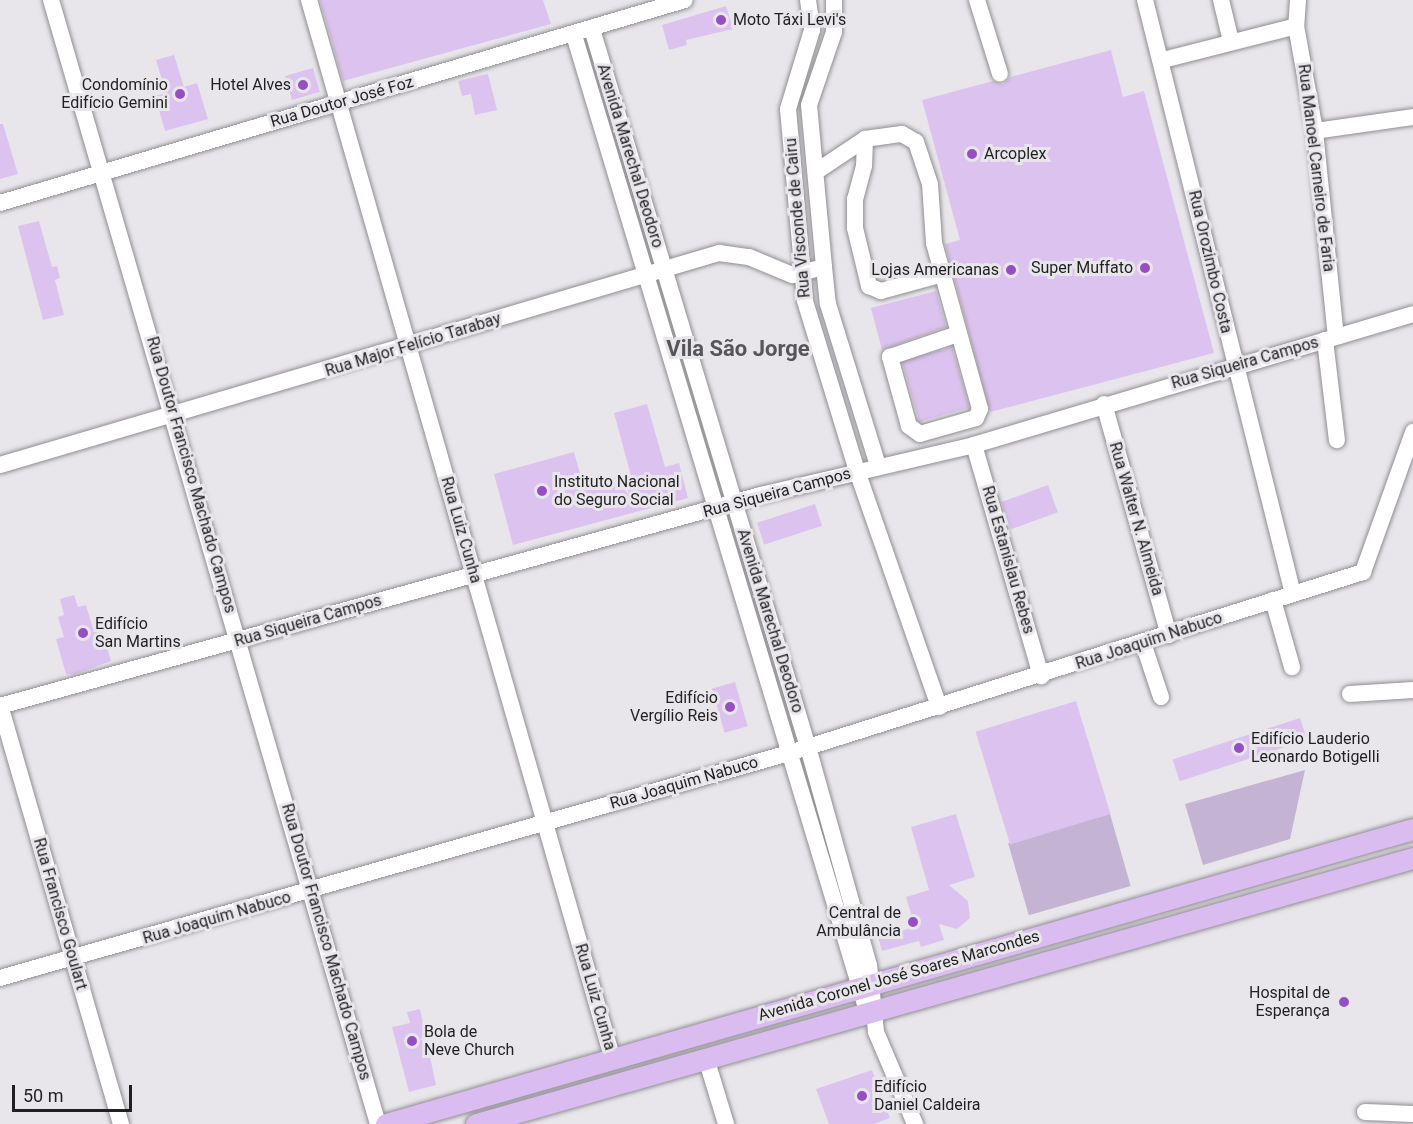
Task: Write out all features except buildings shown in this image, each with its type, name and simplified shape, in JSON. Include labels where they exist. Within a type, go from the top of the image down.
[{"type":"main road","name":"Avenida Coronel José Soares Marcondes","points":[[386,1124],[1413,829]]},
{"type":"main road","name":"Avenida Coronel José Soares Marcondes","points":[[476,1124],[1152,930],[1413,858]]},
{"type":"main road","points":[[603,1088],[605,1062]]},
{"type":"street","name":"Rua Doutor Francisco Machado Campos","points":[[51,0],[174,416],[378,1124]]},
{"type":"street","name":"Rua Luiz Cunha","points":[[309,0],[545,822],[605,1062]]},
{"type":"street","name":"Rua Doutor José Foz","points":[[0,203],[574,35],[643,6],[684,0]]},
{"type":"street","name":"Rua Visconde de Cairu","points":[[808,0],[812,30],[788,109],[805,301],[857,471],[939,707]]},
{"type":"street","name":"Rua Visconde de Cairu","points":[[834,0],[834,32],[809,105],[817,171],[824,267],[828,304],[878,466]]},
{"type":"street","points":[[977,0],[1000,74]]},
{"type":"street","name":"Rua Orozimbo Costa","points":[[1145,0],[1163,60],[1235,366],[1293,594]]},
{"type":"street","points":[[1221,0],[1232,41]]},
{"type":"street","name":"Rua Manoel Carneiro de Faria","points":[[1298,0],[1296,26],[1315,131],[1337,440]]},
{"type":"street","points":[[1163,60],[1296,26]]},
{"type":"street","name":"Avenida Marechal Deodoro","points":[[592,29],[808,747],[865,987]]},
{"type":"street","name":"Avenida Marechal Deodoro","points":[[574,35],[789,753],[872,1010],[876,1032],[915,1124]]},
{"type":"street","points":[[1315,131],[1413,117]]},
{"type":"street","points":[[817,171],[865,139],[902,134],[916,142],[930,184],[934,243],[980,413],[976,418],[920,434],[909,426],[890,357],[958,334]]},
{"type":"street","points":[[865,139],[864,166],[855,199],[855,228],[869,286],[881,291],[943,273]]},
{"type":"street","name":"Rua Major Felício Tarabay","points":[[0,465],[174,416],[719,253],[749,257],[792,275],[803,275]]},
{"type":"street","points":[[803,275],[824,267]]},
{"type":"street","name":"Rua Siqueira Campos","points":[[0,705],[857,471],[974,445],[1104,404],[1413,314]]},
{"type":"street","name":"Rua Walter N. Almeida","points":[[1104,404],[1169,634]]},
{"type":"street","name":"Rua Joaquim Nabuco","points":[[0,978],[311,892],[545,822],[789,753],[1041,676],[1363,572],[1413,432]]},
{"type":"street","name":"Rua Estanislau Rebes","points":[[974,445],[1041,676]]},
{"type":"street","points":[[1273,600],[1292,667]]},
{"type":"street","points":[[1143,643],[1161,697]]},
{"type":"street","points":[[1350,694],[1413,690]]},
{"type":"street","name":"Rua Francisco Goulart","points":[[0,705],[121,1124]]},
{"type":"street","points":[[1145,905],[1152,930]]},
{"type":"street","points":[[1095,919],[1103,944]]},
{"type":"street","points":[[706,1058],[726,1124]]},
{"type":"street","points":[[1365,1112],[1413,1114]]},
{"type":"shaded area","points":[[1305,770],[1290,839],[1203,865],[1185,804]]},
{"type":"shaded area","points":[[1110,814],[1131,886],[1029,915],[1008,843]]},
{"type":"place","name":"Moto Táxi Levi's","points":[[721,20]]},
{"type":"place","name":"Hotel Alves","points":[[303,85]]},
{"type":"place","name":"Condomínio Edifício Gemini","points":[[180,94]]},
{"type":"place","name":"Arcoplex","points":[[972,154]]},
{"type":"place","name":"Super Muffato","points":[[1145,268]]},
{"type":"place","name":"Lojas Americanas","points":[[1011,270]]},
{"type":"place","name":"Instituto Nacional do Seguro Social","points":[[542,491]]},
{"type":"place","name":"Edifício San Martins","points":[[83,633]]},
{"type":"place","name":"Edifício Vergílio Reis","points":[[730,707]]},
{"type":"place","name":"Edifício Lauderio Leonardo Botigelli","points":[[1239,748]]},
{"type":"place","name":"Central de Ambulância","points":[[913,922]]},
{"type":"place","name":"Hospital de Esperança","points":[[1344,1002]]},
{"type":"place","name":"Bola de Neve Church","points":[[412,1041]]},
{"type":"place","name":"Edifício Daniel Caldeira","points":[[862,1096]]},
{"type":"district","name":"Vila São Jorge","points":[[738,349]]}]
